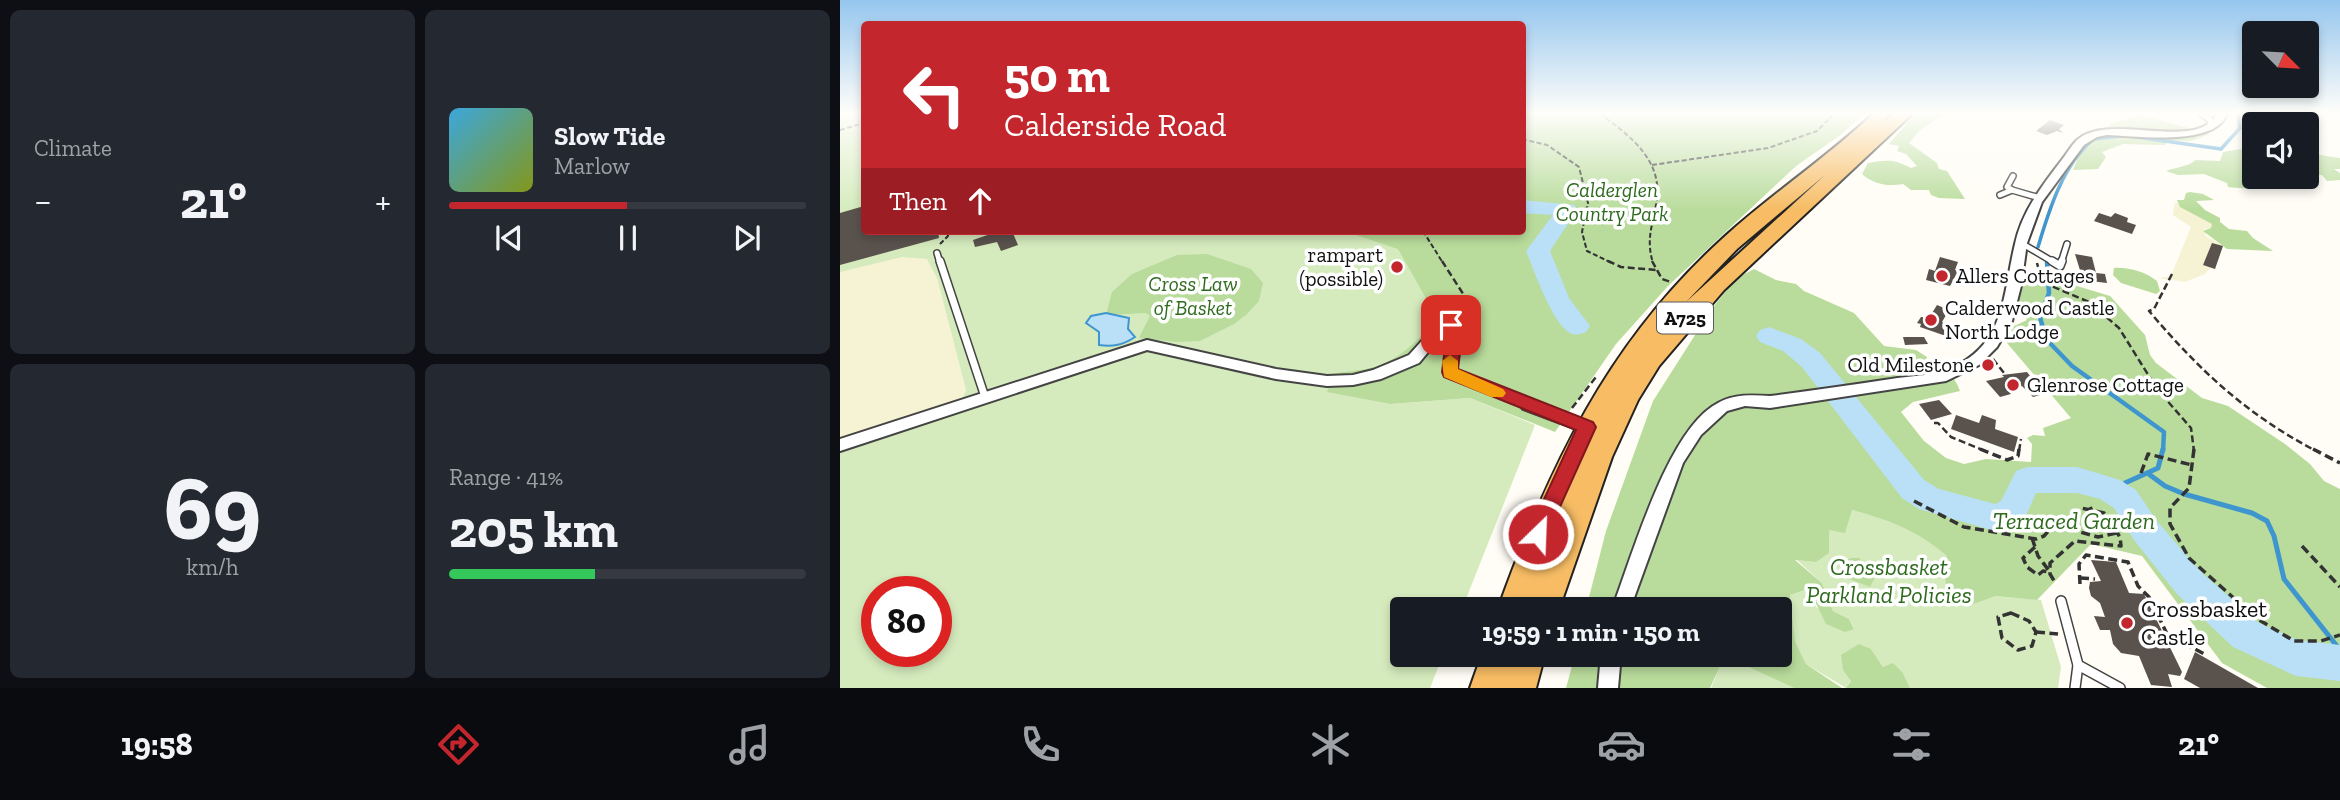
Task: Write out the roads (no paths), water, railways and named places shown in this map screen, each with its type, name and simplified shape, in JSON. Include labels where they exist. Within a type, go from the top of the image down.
[{"type":"highway","name":"A725","points":[[1518,597],[1538,534],[1587,427],[1635,346],[1689,282],[1730,242],[1844,146]]},
{"type":"highway","name":"A725","points":[[1548,597],[1592,465],[1644,368],[1690,311],[1716,285],[1868,146]]},
{"type":"highway","points":[[1488,688],[1495,667]]},
{"type":"highway","points":[[1518,688],[1524,667]]},
{"type":"highway","points":[[1535,688],[1538,667]]},
{"type":"street","points":[[1625,597],[1676,461],[1696,431],[1722,407],[1745,400],[1770,402],[1946,376],[1974,361],[1992,344],[2005,321],[2015,286],[2027,221],[2040,198],[2078,146]]},
{"type":"street","points":[[840,446],[1147,345],[1276,374],[1327,381],[1353,380],[1376,375],[1414,359],[1442,327]]},
{"type":"street","points":[[1528,405],[1587,427]]},
{"type":"street","points":[[1608,688],[1610,667]]},
{"type":"lane","points":[[2013,176],[2007,187],[2040,198]]},
{"type":"lane","points":[[2000,195],[2012,190]]},
{"type":"lane","points":[[2021,243],[2060,266],[2067,244]]},
{"type":"lane","points":[[937,253],[985,397]]},
{"type":"lane","points":[[1442,327],[1451,325],[1455,329],[1450,372],[1528,405]]},
{"type":"lane","points":[[2061,601],[2078,665],[2075,688]]},
{"type":"lane","points":[[2078,665],[2120,688]]},
{"type":"water","points":[[1106,313],[1129,318],[1128,329],[1135,337],[1118,345],[1099,345],[1099,332],[1086,323],[1091,316]]},
{"type":"waterway","points":[[2038,247],[2058,188],[2086,146]]},
{"type":"waterway","points":[[2201,146],[2221,149],[2224,146]]},
{"type":"waterway","points":[[1526,206],[1566,210],[1538,251],[1558,300],[1577,326]]},
{"type":"waterway","points":[[2047,262],[2049,293],[2040,317],[2046,339],[2072,366],[2164,432],[2163,451]]},
{"type":"waterway","points":[[1769,336],[1792,345],[1811,360],[1901,477],[1930,500],[1998,518],[2014,509],[2019,492],[2027,480],[2077,480],[2109,489],[2125,499],[2145,530],[2189,583],[2246,635],[2296,658],[2340,663]]},
{"type":"waterway","points":[[2125,499],[2125,483],[2158,468],[2163,449]]},
{"type":"waterway","points":[[2150,475],[2165,486],[2184,494],[2252,513],[2267,521],[2274,536],[2284,579],[2340,650]]},
{"type":"place","name":"rampart (possible)","points":[[1397,267]]},
{"type":"place","name":"Allers Cottages","points":[[1942,276]]},
{"type":"place","name":"Calderwood Castle North Lodge","points":[[1931,320]]},
{"type":"place","name":"Old Milestone","points":[[1988,365]]},
{"type":"place","name":"Glenrose Cottage","points":[[2013,385]]},
{"type":"place","name":"Crossbasket Castle","points":[[2127,623]]},
{"type":"park label","name":"Calderglen Country Park","points":[[1612,202]]},
{"type":"park label","name":"Cross Law of Basket","points":[[1193,296]]},
{"type":"park label","name":"Terraced Garden","points":[[2074,521]]},
{"type":"park label","name":"Crossbasket Parkland Policies","points":[[1889,581]]}]
